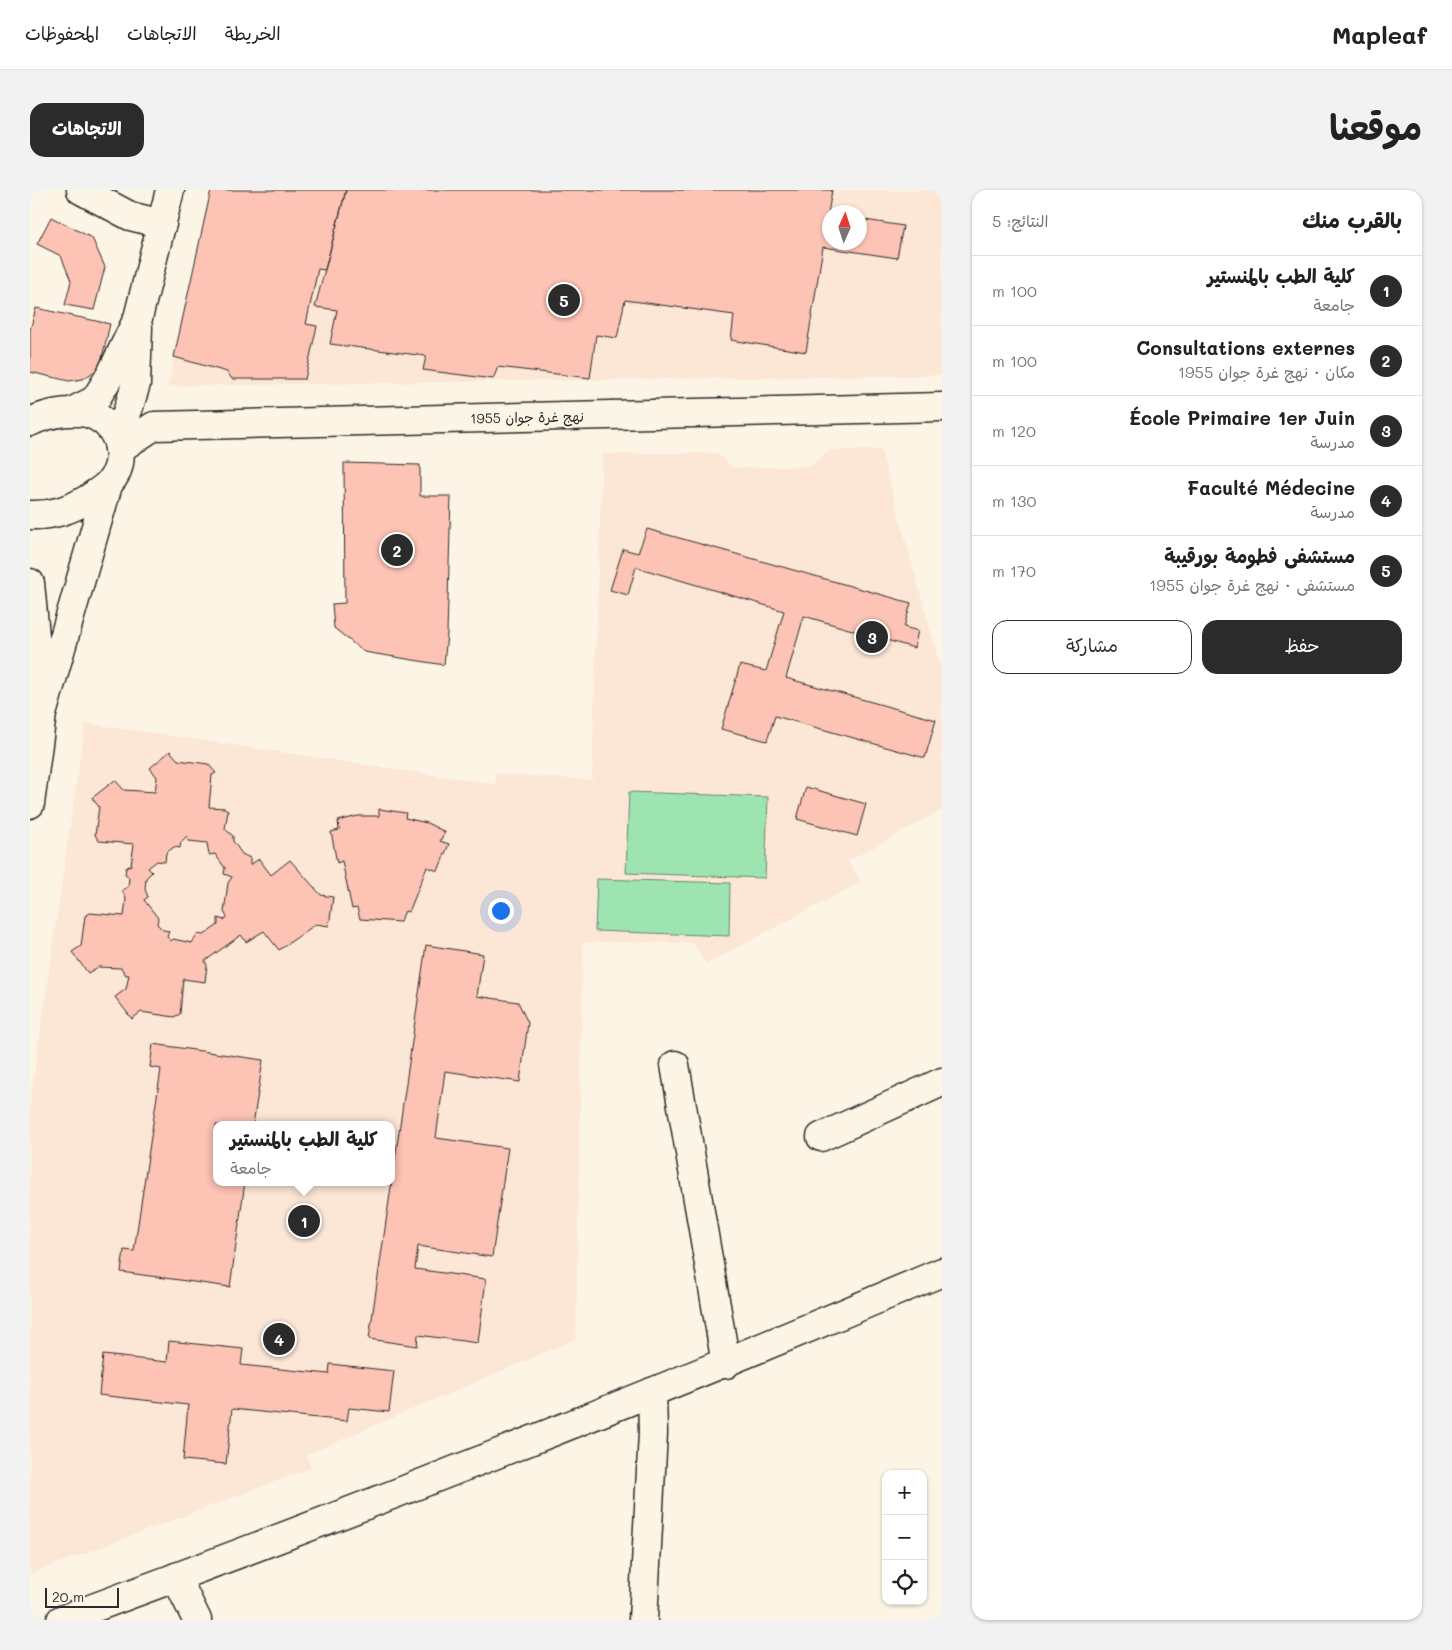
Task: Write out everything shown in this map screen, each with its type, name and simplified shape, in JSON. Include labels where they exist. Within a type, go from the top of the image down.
[{"type":"main road","points":[[81,190],[130,216],[162,224]]},
{"type":"main road","points":[[30,422],[64,413],[95,400],[111,374],[138,318],[170,190]]},
{"type":"main road","points":[[30,804],[34,748],[42,714],[108,485],[115,475],[120,462],[119,445],[136,384],[138,318]]},
{"type":"main road","name":"نهج غرة جوان 1955","points":[[119,445],[154,426],[942,407]]},
{"type":"main road","points":[[30,409],[64,413],[84,412],[97,417],[108,425],[119,445]]},
{"type":"main road","points":[[30,515],[52,514],[77,506],[108,485]]},
{"type":"main road","points":[[30,583],[32,627],[42,714]]},
{"type":"main road","points":[[675,1065],[726,1364]]},
{"type":"main road","points":[[821,1137],[942,1082]]},
{"type":"main road","points":[[61,1620],[176,1578],[726,1364],[942,1272]]},
{"type":"main road","points":[[643,1620],[653,1433],[652,1392]]},
{"type":"main road","points":[[176,1578],[196,1620]]},
{"type":"shaded area","points":[[211,190],[942,190],[942,375],[168,386]]},
{"type":"shaded area","points":[[830,450],[881,450],[942,673],[942,810],[848,861],[861,882],[706,964],[693,943],[583,942],[576,1339],[306,1455],[311,1468],[30,1574],[30,1103],[85,723],[495,784],[496,774],[592,780],[602,454],[717,453],[733,468],[810,466]]},
{"type":"green space","points":[[629,792],[768,797],[765,878],[626,873]]},
{"type":"green space","points":[[597,879],[730,883],[729,936],[595,931]]},
{"type":"building","points":[[211,190],[346,190],[325,270],[318,269],[306,324],[317,326],[305,379],[232,379],[227,372],[174,357]]},
{"type":"building","points":[[346,190],[832,190],[830,205],[822,205],[823,250],[806,352],[731,340],[734,315],[625,300],[617,338],[596,335],[590,378],[498,367],[493,379],[423,370],[426,356],[330,344],[337,310],[315,307]]},
{"type":"building","points":[[51,217],[92,238],[105,267],[94,310],[65,305],[71,281],[61,256],[37,244]]},
{"type":"building","points":[[867,220],[903,226],[897,258],[843,250],[867,250]]},
{"type":"building","points":[[36,308],[110,324],[101,362],[95,371],[83,379],[69,381],[30,372],[30,330]]},
{"type":"building","points":[[344,463],[420,465],[420,496],[451,496],[447,634],[444,665],[364,652],[334,628],[332,604],[345,603]]},
{"type":"building","points":[[647,529],[911,603],[904,627],[918,631],[914,648],[804,616],[786,678],[936,720],[925,758],[775,716],[767,741],[721,729],[740,665],[766,671],[784,611],[636,567],[628,595],[610,590],[623,549],[638,553]]},
{"type":"building","points":[[170,751],[178,760],[208,764],[216,773],[212,775],[209,807],[225,808],[228,811],[225,829],[233,836],[233,841],[242,854],[250,858],[250,865],[259,859],[271,875],[290,860],[321,895],[333,897],[329,926],[316,924],[279,950],[264,931],[246,942],[241,935],[205,961],[207,965],[205,982],[183,979],[180,1014],[174,1017],[141,1012],[132,1019],[115,997],[126,989],[129,975],[126,975],[121,968],[98,967],[88,973],[72,952],[81,946],[85,916],[90,913],[124,916],[126,899],[122,890],[128,887],[129,877],[125,874],[126,868],[131,865],[134,844],[99,841],[95,835],[99,807],[92,798],[115,780],[124,790],[155,792],[157,777],[150,768]],"holes":[[[187,836],[189,841],[207,843],[209,855],[215,854],[225,868],[224,874],[232,877],[228,883],[224,912],[227,917],[224,920],[218,918],[218,925],[204,935],[197,934],[192,943],[173,939],[171,941],[167,937],[169,931],[163,930],[157,924],[158,918],[144,900],[148,897],[145,889],[146,878],[152,872],[148,868],[157,861],[165,862],[166,853],[174,847],[180,848],[181,842]]]},
{"type":"building","points":[[806,787],[866,804],[857,836],[797,819]]},
{"type":"building","points":[[379,809],[406,813],[405,818],[427,823],[445,832],[440,841],[449,844],[438,871],[427,867],[409,912],[405,911],[400,922],[360,919],[357,908],[352,909],[342,861],[337,863],[331,832],[339,830],[338,821],[358,816],[379,816]]},
{"type":"building","points":[[426,945],[483,954],[477,996],[518,1002],[528,1023],[520,1082],[445,1071],[436,1138],[508,1148],[492,1257],[418,1246],[415,1269],[486,1279],[478,1343],[418,1335],[417,1346],[369,1339],[391,1186],[395,1186],[395,1159]]},
{"type":"building","points":[[153,1044],[263,1060],[254,1121],[213,1121],[213,1186],[244,1186],[230,1287],[121,1272],[124,1250],[134,1251],[161,1069],[150,1067]]},
{"type":"building","points":[[169,1341],[243,1349],[241,1365],[329,1374],[330,1364],[394,1371],[389,1412],[349,1408],[347,1421],[232,1409],[226,1464],[183,1460],[188,1405],[99,1395],[103,1355],[167,1362]]},
{"type":"place","name":"مستشفى فطومة بورقيبة","points":[[564,300]]},
{"type":"place","name":"Consultations externes","points":[[397,550]]},
{"type":"place","name":"École Primaire 1er Juin","points":[[872,637]]},
{"type":"place","name":"كلية الطب بالمنستير","points":[[304,1221]]},
{"type":"place","name":"Faculté Médecine","points":[[279,1339]]}]
